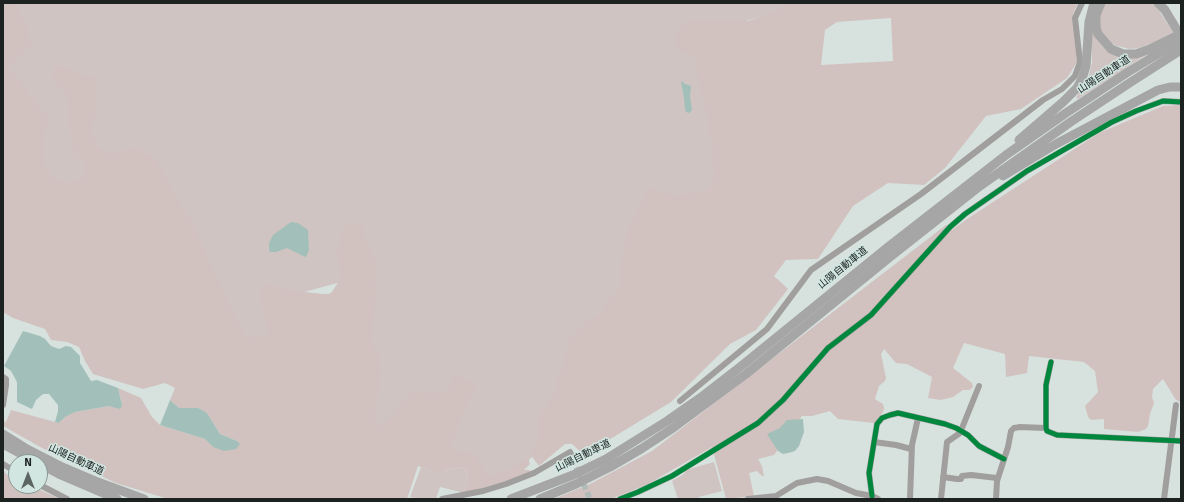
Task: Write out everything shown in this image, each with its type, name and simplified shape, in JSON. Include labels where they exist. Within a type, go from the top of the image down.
[{"type":"highway","points":[[936,209],[1058,107],[1077,88],[1082,79],[1086,66],[1089,22],[1094,3]]},
{"type":"highway","points":[[1101,3],[1096,14],[1096,27],[1098,34],[1111,49],[1123,54],[1136,54],[1143,52],[1180,30]]},
{"type":"highway","points":[[1158,3],[1180,30]]},
{"type":"highway","points":[[1164,3],[1180,30]]},
{"type":"highway","name":"山陽自動車道","points":[[511,499],[573,475],[606,459],[700,398],[936,209],[1006,155],[1128,72],[1181,40]]},
{"type":"highway","name":"山陽自動車道","points":[[540,499],[576,484],[610,467],[642,449],[673,428],[746,374],[980,186],[1072,121],[1181,50]]},
{"type":"highway","points":[[980,186],[998,180],[1062,141],[1158,90],[1170,87],[1181,87]]},
{"type":"highway","name":"山陽自動車道","points":[[3,434],[27,449],[62,467],[144,499]]},
{"type":"highway","name":"山陽自動車道","points":[[3,444],[21,454]]},
{"type":"highway","name":"山陽自動車道","points":[[48,468],[117,499]]},
{"type":"street","points":[[680,401],[767,329],[811,270],[921,194],[1043,100],[1062,90],[1075,76],[1080,62],[1075,18],[1082,3]]},
{"type":"street","points":[[620,499],[672,476],[758,424],[783,400],[828,348],[871,315],[950,226],[965,214],[1027,171],[1112,122],[1136,110],[1163,101],[1181,102]]},
{"type":"street","points":[[1051,362],[1046,385],[1047,431],[1057,435],[1181,441]]},
{"type":"street","points":[[3,377],[6,379],[6,385],[3,405]]},
{"type":"street","points":[[941,499],[947,442],[960,433],[979,386]]},
{"type":"street","points":[[1164,499],[1176,405]]},
{"type":"street","points":[[872,496],[869,473],[876,424],[882,418],[890,414],[898,414],[945,424],[968,435],[979,446],[1004,459]]},
{"type":"street","points":[[910,499],[911,449],[918,418]]},
{"type":"street","points":[[996,499],[997,478],[1008,446],[1011,431],[1014,428],[1046,428]]},
{"type":"street","points":[[874,442],[911,449]]},
{"type":"street","points":[[442,499],[483,491],[506,484],[534,472],[570,452],[573,458]]},
{"type":"street","points":[[943,477],[961,479],[962,476],[970,475],[997,478]]},
{"type":"street","points":[[748,499],[776,496],[797,482],[817,479],[828,481],[856,493],[872,496],[878,499]]},
{"type":"street","points":[[48,488],[67,499]]},
{"type":"shaded area","points":[[3,3],[17,3],[19,18],[24,17],[32,46],[8,66],[50,120],[43,136],[43,161],[53,177],[59,181],[68,183],[79,181],[86,173],[84,162],[75,153],[71,142],[67,96],[52,79],[55,64],[96,79],[97,106],[92,133],[96,144],[101,149],[112,154],[135,147],[155,158],[190,219],[246,337],[258,337],[268,333],[260,299],[260,291],[269,284],[290,290],[322,294],[329,294],[332,292],[340,279],[337,250],[343,227],[349,223],[357,223],[361,225],[372,251],[376,266],[372,345],[379,355],[381,373],[374,424],[382,425],[414,391],[437,394],[447,390],[450,388],[452,375],[477,382],[450,447],[476,456],[487,476],[507,471],[522,462],[527,456],[530,464],[524,470],[530,470],[530,473],[507,482],[464,493],[468,476],[466,469],[461,467],[444,470],[442,475],[418,466],[407,499],[168,499],[116,483],[42,448],[3,426],[3,421],[6,422],[11,410],[59,423],[65,417],[75,412],[122,405],[118,388],[141,398],[152,417],[160,425],[205,439],[213,447],[237,441],[220,434],[207,413],[198,408],[179,408],[170,400],[175,388],[165,383],[143,389],[93,374],[79,347],[67,342],[51,340],[45,329],[13,318],[3,312]]},
{"type":"shaded area","points":[[13,3],[794,3],[793,5],[705,35],[716,187],[623,297],[542,447],[518,471],[483,479],[475,458],[384,438],[370,427],[366,275],[272,301],[280,342],[245,343],[69,195],[39,175],[3,60]]},
{"type":"shaded area","points":[[785,3],[1078,3],[1073,14],[1077,62],[1067,78],[1021,109],[986,116],[945,168],[924,185],[888,183],[853,206],[818,259],[786,260],[774,276],[788,289],[756,330],[730,344],[671,402],[584,455],[572,444],[565,444],[539,466],[530,454],[538,439],[538,417],[553,396],[571,335],[587,322],[596,317],[620,285],[623,247],[631,220],[640,208],[645,191],[655,188],[661,192],[677,195],[698,192],[706,190],[709,187],[714,176],[712,146],[707,115],[698,80],[695,59],[679,50],[674,42],[675,33],[683,24],[693,20],[748,21],[778,9]],"holes":[[[891,18],[893,61],[821,65],[825,30],[837,22]]]},
{"type":"shaded area","points":[[1105,3],[1152,3],[1160,12],[1173,32],[1155,42],[1139,48],[1130,49],[1117,46],[1109,42],[1101,31],[1099,18]]},
{"type":"shaded area","points":[[1091,23],[1096,37],[1102,46],[1112,53],[1149,53],[1078,99],[1076,97],[1088,80],[1092,62]]},
{"type":"shaded area","points":[[682,81],[691,86],[690,96],[692,110],[689,113],[686,112],[685,109]]},
{"type":"shaded area","points":[[1180,105],[1181,402],[1176,400],[1163,379],[1153,389],[1152,397],[1154,403],[1146,429],[1138,432],[1104,429],[1104,419],[1091,420],[1088,417],[1085,406],[1098,392],[1095,371],[1084,362],[1029,356],[1027,373],[1006,377],[1005,354],[964,343],[953,368],[972,383],[973,387],[970,390],[963,390],[953,397],[941,400],[928,398],[932,377],[907,364],[896,363],[884,349],[881,354],[886,378],[885,381],[879,386],[875,399],[883,404],[884,408],[883,412],[874,423],[838,419],[830,411],[812,416],[802,416],[774,455],[758,459],[762,466],[764,476],[757,471],[749,473],[754,496],[726,499],[712,447],[648,484],[611,499],[554,499],[592,483],[652,451],[946,225],[952,230],[1099,133],[1163,106]]},
{"type":"shaded area","points":[[291,222],[298,223],[308,230],[309,250],[305,257],[287,248],[276,252],[270,252],[269,250],[269,243],[273,235]]},
{"type":"shaded area","points":[[23,331],[40,336],[51,346],[59,349],[66,346],[71,347],[80,356],[80,363],[91,381],[97,380],[118,388],[122,405],[121,408],[109,406],[75,412],[65,417],[59,423],[55,422],[58,405],[49,394],[43,394],[36,400],[32,409],[17,402],[17,382],[11,371],[4,366]]},
{"type":"shaded area","points":[[170,400],[179,408],[198,408],[207,413],[220,434],[237,441],[240,444],[236,449],[224,451],[213,447],[205,439],[160,425]]},
{"type":"shaded area","points":[[803,419],[804,432],[799,446],[795,451],[788,453],[783,454],[778,451],[767,434],[780,428],[787,420]]},
{"type":"shaded area","points":[[714,462],[722,491],[699,497],[698,499],[678,499],[672,481],[684,474],[686,470]]},
{"type":"shaded area","points":[[421,467],[442,475],[444,470],[461,467],[466,469],[468,476],[464,493],[440,487],[436,499],[418,499],[410,497]]},
{"type":"shaded area","points":[[3,471],[8,475],[8,494],[48,494],[60,499],[3,499]]},
{"type":"tunnel","points":[[573,459],[590,499]]},
{"type":"cycle path","points":[[620,499],[672,476],[758,423],[783,400],[828,348],[871,315],[950,227],[965,214],[1027,171],[1112,122],[1163,101],[1181,102]]},
{"type":"cycle path","points":[[1051,362],[1046,385],[1047,431],[1057,435],[1181,441]]},
{"type":"cycle path","points":[[872,496],[869,473],[877,424],[882,418],[890,415],[898,413],[956,428],[968,435],[979,446],[1004,459]]}]
